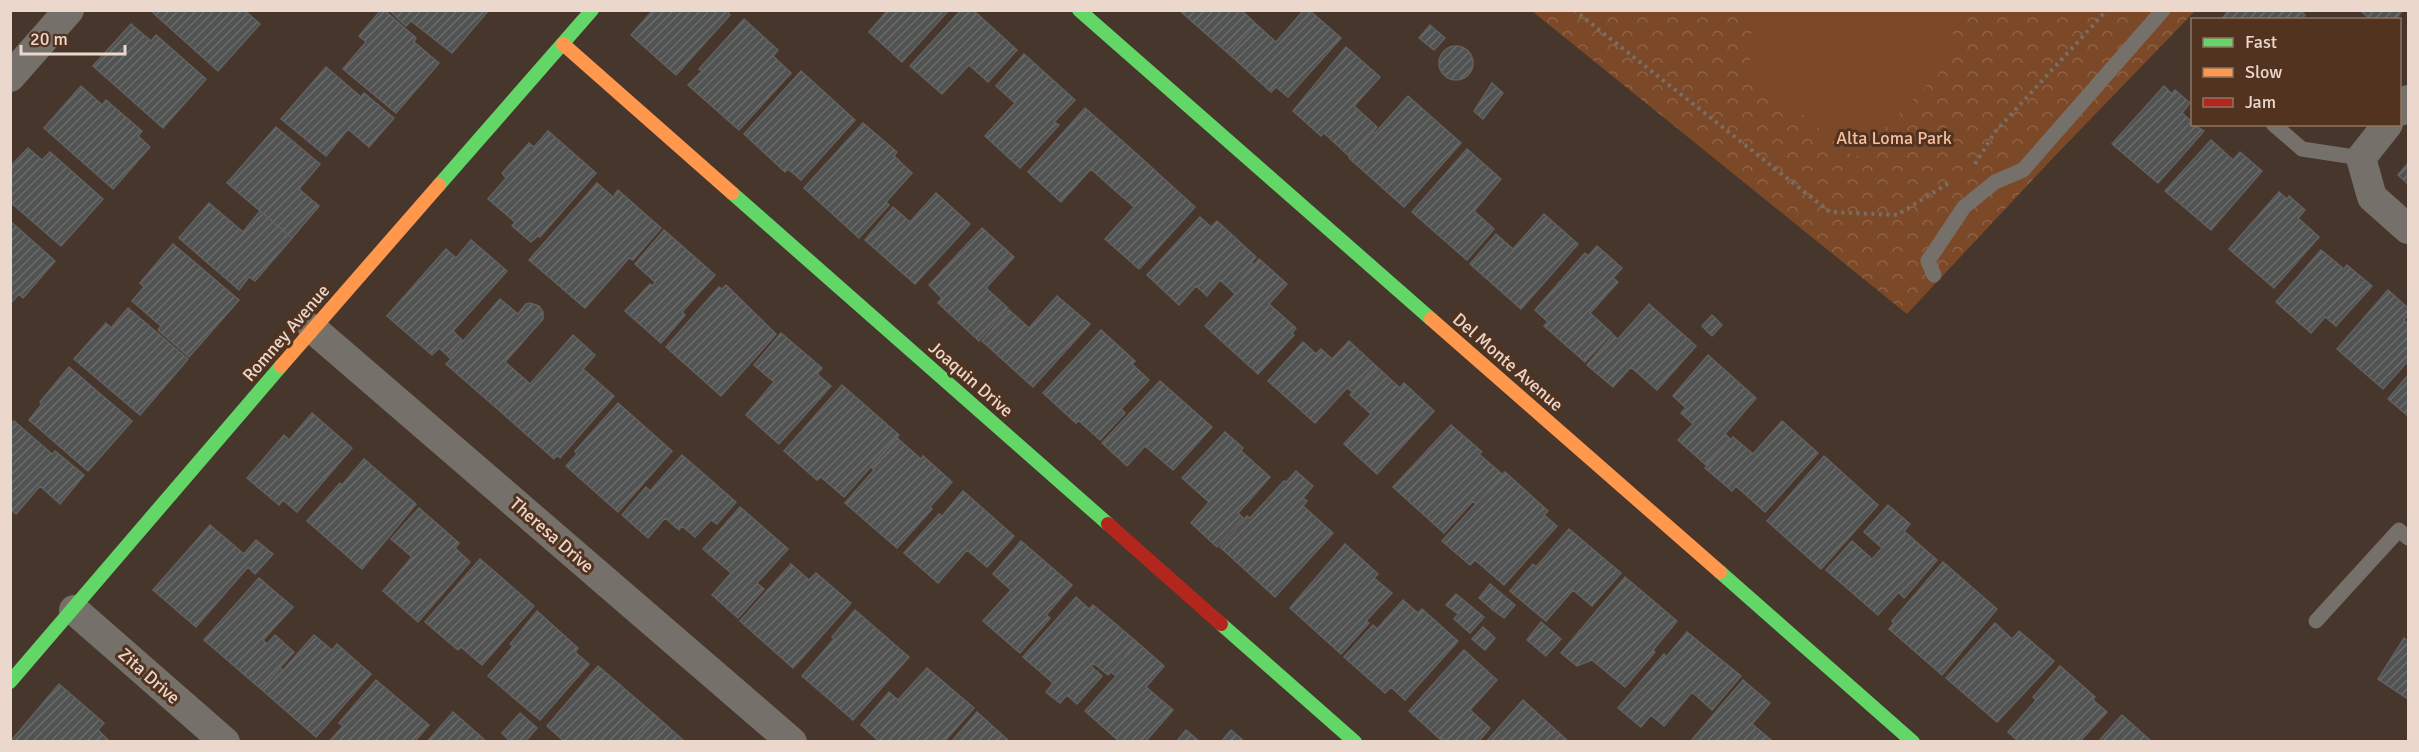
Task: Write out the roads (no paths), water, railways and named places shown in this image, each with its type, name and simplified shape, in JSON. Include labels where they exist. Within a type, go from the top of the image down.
[{"type":"street","points":[[10,77],[69,10]]},
{"type":"street","name":"Romney Avenue","points":[[10,682],[313,329],[592,10]]},
{"type":"street","name":"Del Monte Avenue","points":[[1079,10],[1912,741]]},
{"type":"street","name":"Joaquin Drive","points":[[563,45],[1356,741]]},
{"type":"street","points":[[2386,126],[2361,158],[2373,196],[2409,229]]},
{"type":"street","name":"Theresa Drive","points":[[313,329],[792,741]]},
{"type":"street","name":"Zita Drive","points":[[74,610],[225,741]]},
{"type":"lane","points":[[1934,274],[1928,261],[1967,205],[1995,182],[2023,170],[2163,10]]},
{"type":"lane","points":[[2275,126],[2302,150],[2361,158]]},
{"type":"lane","points":[[2316,621],[2399,530],[2409,538]]},
{"type":"park label","name":"Alta Loma Park","points":[[1894,138]]}]
